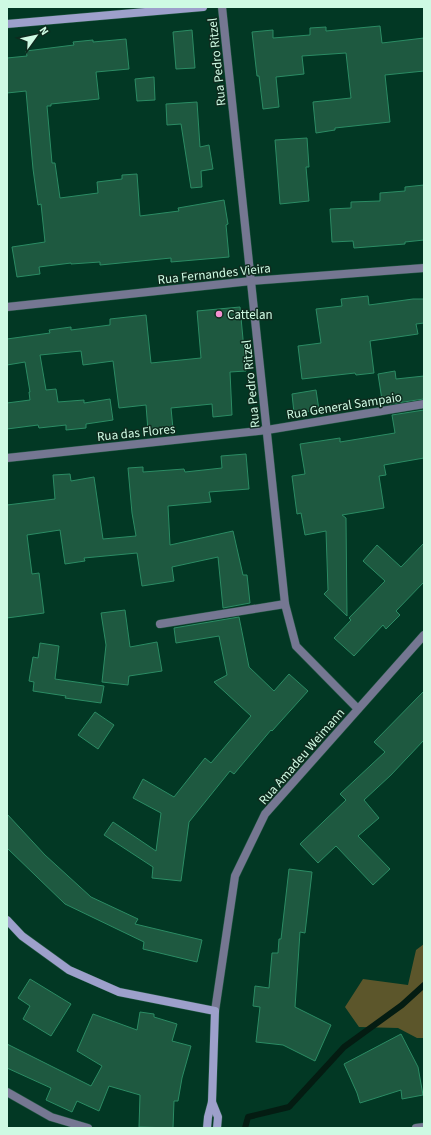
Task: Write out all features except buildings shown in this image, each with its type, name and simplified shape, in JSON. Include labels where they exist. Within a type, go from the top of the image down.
[{"type":"street","points":[[7,24],[203,7]]},
{"type":"street","name":"Rua Pedro Ritzel","points":[[222,7],[285,604],[296,646],[358,709]]},
{"type":"street","name":"Rua Fernandes Vieira","points":[[7,308],[251,281],[424,268]]},
{"type":"street","name":"Rua General Sampaio","points":[[267,430],[424,404]]},
{"type":"street","name":"Rua das Flores","points":[[7,458],[267,430]]},
{"type":"street","points":[[160,624],[285,604]]},
{"type":"street","name":"Rua Amadeu Weimann","points":[[207,1128],[212,1102],[215,1011],[235,876],[265,814],[424,635]]},
{"type":"street","points":[[7,920],[22,936],[69,970],[119,992],[215,1011]]},
{"type":"street","points":[[7,1092],[51,1117],[88,1128]]},
{"type":"street","name":"Rua Amadeu Weimann","points":[[212,1102],[218,1117],[217,1128]]},
{"type":"street","points":[[416,1128],[424,1127]]},
{"type":"shaded area","points":[[424,944],[424,1038],[417,1038],[398,1028],[359,1027],[345,1007],[363,979],[408,985],[416,950]]},
{"type":"waterway","points":[[245,1128],[248,1117],[289,1107],[344,1047],[402,1005],[424,985]]},
{"type":"place","name":"Cattelan","points":[[219,314]]}]
